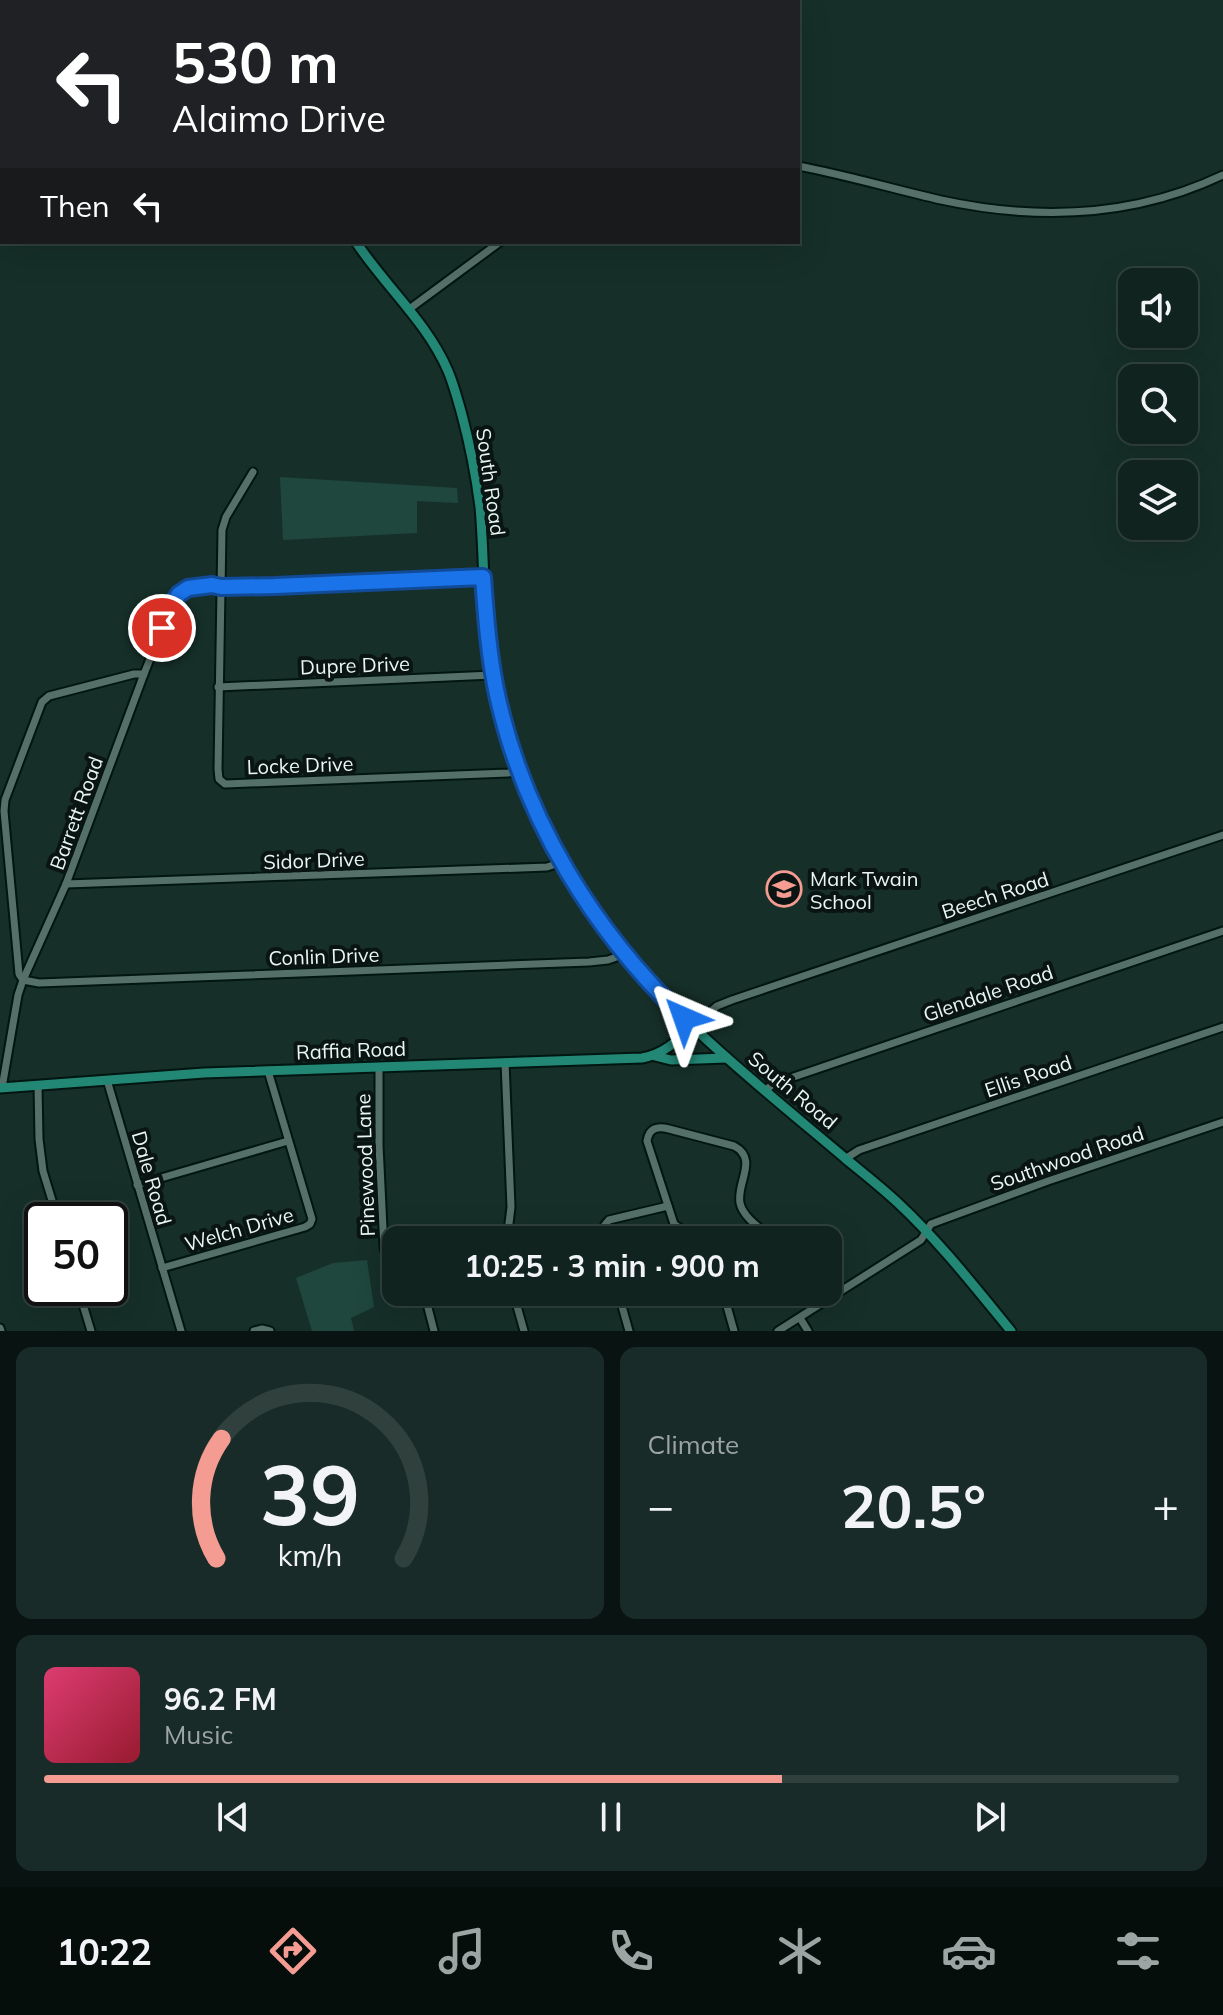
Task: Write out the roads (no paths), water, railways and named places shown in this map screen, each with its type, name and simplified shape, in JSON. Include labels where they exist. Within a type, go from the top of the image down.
[{"type":"main road","name":"South Road","points":[[357,244],[379,276],[421,326],[448,371],[459,405],[480,506],[488,640],[501,712],[519,771],[562,862],[601,925],[693,1026],[896,1201],[927,1232],[1011,1331]]},
{"type":"main road","points":[[655,1056],[693,1026]]},
{"type":"main road","name":"Raffia Road","points":[[1,1088],[204,1073],[655,1056],[671,1060],[727,1058]]},
{"type":"street","points":[[800,166],[945,200],[1037,213],[1081,213],[1123,207],[1169,197],[1223,175]]},
{"type":"street","points":[[408,310],[497,244]]},
{"type":"street","name":"Locke Drive","points":[[253,472],[226,517],[220,547],[219,779],[225,784],[519,771]]},
{"type":"street","points":[[221,587],[483,577]]},
{"type":"street","name":"Barrett Road","points":[[1,1088],[23,980],[66,884],[171,606],[179,594],[188,588],[221,587]]},
{"type":"street","points":[[23,980],[19,974],[4,811],[5,800],[42,702],[49,696],[144,674]]},
{"type":"street","name":"Dupre Drive","points":[[218,687],[493,675]]},
{"type":"street","name":"Beech Road","points":[[693,1026],[717,1006],[732,1000],[1223,835]]},
{"type":"street","name":"Sidor Drive","points":[[66,884],[547,867],[562,862]]},
{"type":"street","name":"Glendale Road","points":[[766,1090],[773,1084],[1223,931]]},
{"type":"street","name":"Conlin Drive","points":[[23,980],[39,983],[589,962],[625,954]]},
{"type":"street","name":"Ellis Road","points":[[845,1159],[859,1150],[1223,1027]]},
{"type":"street","points":[[505,1062],[511,1207],[509,1226]]},
{"type":"street","name":"Pinewood Lane","points":[[379,1067],[383,1226]]},
{"type":"street","name":"Welch Drive","points":[[162,1268],[310,1224],[312,1219],[268,1071]]},
{"type":"street","name":"Dale Road","points":[[107,1080],[181,1331]]},
{"type":"street","points":[[38,1085],[39,1139],[43,1171],[52,1202]]},
{"type":"street","name":"Southwood Road","points":[[842,1285],[921,1240],[931,1224],[1223,1122]]},
{"type":"street","points":[[677,1226],[647,1141],[648,1134],[661,1127],[742,1150],[746,1165],[740,1204],[745,1214],[758,1226]]},
{"type":"street","points":[[137,1185],[288,1141]]},
{"type":"street","points":[[604,1226],[609,1220],[668,1206]]},
{"type":"street","points":[[83,1306],[91,1331]]},
{"type":"street","points":[[428,1306],[434,1331]]},
{"type":"street","points":[[517,1306],[524,1331]]},
{"type":"street","points":[[622,1306],[629,1331]]},
{"type":"street","points":[[727,1306],[734,1331]]},
{"type":"street","name":"Southwood Road","points":[[778,1331],[814,1306]]},
{"type":"street","points":[[800,1318],[808,1331]]},
{"type":"street","points":[[254,1331],[270,1331]]},
{"type":"place","name":"Mark Twain School","points":[[784,889]]}]
